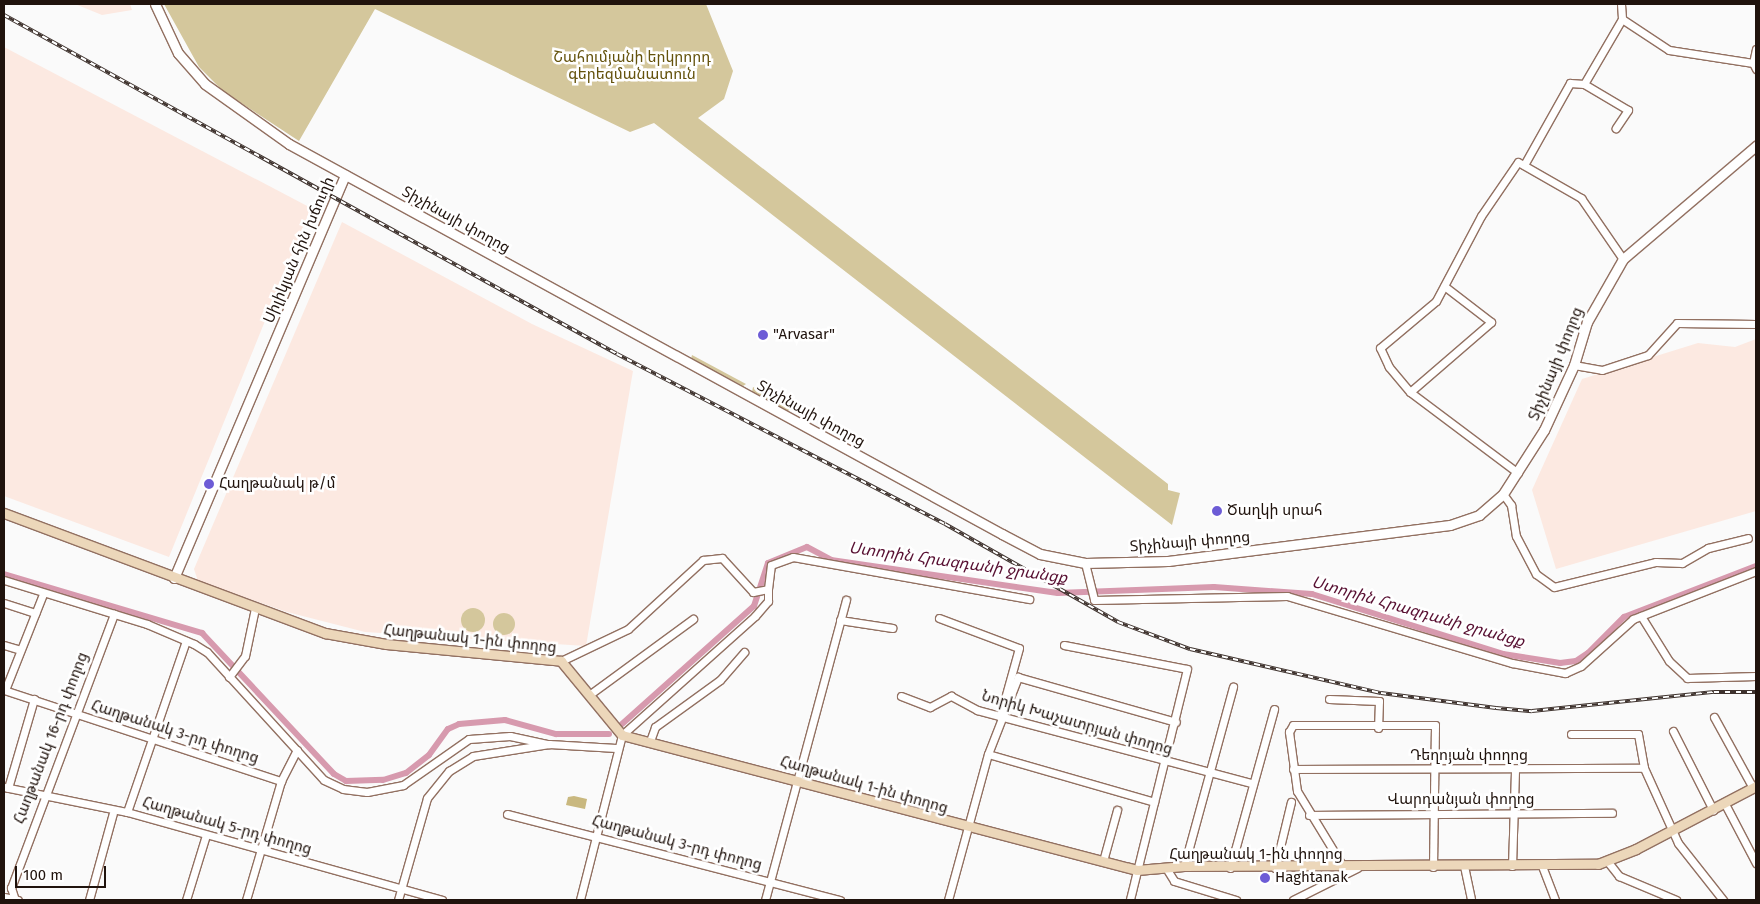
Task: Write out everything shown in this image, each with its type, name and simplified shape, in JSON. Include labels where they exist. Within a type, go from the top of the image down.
[{"type":"main road","name":"Հաղթանակ 1-ին փողոց","points":[[4,514],[326,633],[361,640],[561,661],[622,735],[798,781],[968,829],[1137,870],[1184,866],[1356,868],[1542,866],[1608,862],[1714,810],[1754,787]]},
{"type":"street","name":"Սիլիկյան հին խճուղի","points":[[155,4],[178,53],[205,84],[244,114],[346,175],[174,578]]},
{"type":"street","points":[[1584,84],[1622,19],[1621,4]]},
{"type":"street","points":[[1622,19],[1674,52],[1748,59],[1754,66]]},
{"type":"street","points":[[1754,66],[1756,49]]},
{"type":"street","points":[[1524,165],[1566,87],[1574,81],[1584,84],[1628,110],[1616,128]]},
{"type":"street","name":"Տիչինայի փողոց","points":[[346,175],[1040,554],[1085,563],[1168,561],[1450,525],[1479,515],[1503,494],[1518,473],[1574,365],[1587,322],[1623,259],[1756,146]]},
{"type":"street","points":[[1518,473],[1410,392],[1389,367],[1380,348],[1436,301],[1481,216],[1518,162],[1581,198],[1623,259]]},
{"type":"street","points":[[1410,392],[1491,322],[1444,286]]},
{"type":"street","points":[[1574,365],[1602,370],[1648,355],[1677,323],[1756,324]]},
{"type":"street","points":[[1503,494],[1536,574],[1554,587],[1656,562],[1682,563],[1708,548],[1748,538]]},
{"type":"street","points":[[763,590],[771,565],[794,557],[1029,599]]},
{"type":"street","points":[[561,661],[628,629],[703,560],[722,558],[763,590],[768,601],[755,616],[622,735],[616,748],[598,836],[580,900]]},
{"type":"street","points":[[1085,563],[1086,575],[1094,600],[1287,596],[1512,663],[1565,673],[1581,666],[1641,616],[1756,571]]},
{"type":"street","points":[[4,580],[43,594],[114,614],[186,641],[207,652],[297,750],[333,785],[367,792],[388,790],[418,778],[469,739],[510,736],[549,744],[616,748]]},
{"type":"street","points":[[4,690],[43,594]]},
{"type":"street","points":[[765,900],[846,600]]},
{"type":"street","points":[[4,603],[35,613]]},
{"type":"street","points":[[229,677],[239,666],[255,608]]},
{"type":"street","name":"Հաղթանակ 16-րդ փողոց","points":[[16,900],[11,888],[42,796],[114,614]]},
{"type":"street","points":[[1641,616],[1669,661],[1687,678],[1756,676]]},
{"type":"street","points":[[939,618],[1019,648],[1003,716]]},
{"type":"street","points":[[589,695],[693,619]]},
{"type":"street","points":[[840,620],[892,628]]},
{"type":"street","points":[[127,812],[150,739],[186,641]]},
{"type":"street","points":[[4,645],[20,650]]},
{"type":"street","points":[[1064,645],[1114,658],[1184,666],[1188,674],[1130,900]]},
{"type":"street","points":[[650,741],[655,727],[720,680],[744,652]]},
{"type":"street","points":[[948,900],[988,754],[1016,680],[1023,675],[1176,722]]},
{"type":"street","points":[[1184,866],[1233,687]]},
{"type":"street","name":"Հաղթանակ 3-րդ փողոց","points":[[4,690],[281,782]]},
{"type":"street","name":"Նորիկ Խաչատրյան փողոց","points":[[901,696],[930,707],[951,696],[1003,716],[1166,763],[1252,783]]},
{"type":"street","points":[[1329,698],[1379,701],[1378,728]]},
{"type":"street","points":[[6,788],[34,699]]},
{"type":"street","points":[[1230,868],[1274,709]]},
{"type":"street","points":[[1714,717],[1754,787]]},
{"type":"street","points":[[1345,868],[1309,815],[1293,769],[1289,732],[1293,724],[1378,728],[1435,725],[1436,770],[1433,866]]},
{"type":"street","points":[[1672,731],[1714,810]]},
{"type":"street","points":[[1571,734],[1636,732],[1644,768],[1672,831],[1723,900]]},
{"type":"street","points":[[398,900],[427,798],[449,771],[473,756],[549,744]]},
{"type":"street","points":[[246,900],[281,782],[297,750]]},
{"type":"street","points":[[988,754],[1154,802]]},
{"type":"street","name":"Դեղոյան փողոց","points":[[1293,769],[1515,770],[1644,768]]},
{"type":"street","points":[[1512,866],[1515,770]]},
{"type":"street","name":"Հաղթանակ 5-րդ փողոց","points":[[6,788],[114,813],[127,812],[259,851],[442,900]]},
{"type":"street","points":[[1274,868],[1292,802]]},
{"type":"street","points":[[1725,804],[1756,862]]},
{"type":"street","points":[[1103,861],[1117,810]]},
{"type":"street","points":[[89,900],[114,813]]},
{"type":"street","name":"Վարդանյան փողոց","points":[[1309,815],[1612,813]]},
{"type":"street","name":"Հաղթանակ 3-րդ փողոց","points":[[506,814],[598,836],[840,900]]},
{"type":"street","points":[[186,900],[206,835]]},
{"type":"street","points":[[1608,862],[1619,876],[1676,900]]},
{"type":"street","points":[[1464,866],[1471,900]]},
{"type":"street","points":[[1542,866],[1555,900]]},
{"type":"street","points":[[1166,868],[1174,881],[1236,900]]},
{"type":"street","points":[[1293,900],[1356,868]]},
{"type":"street","points":[[4,897],[16,900]]},
{"type":"shaded area","points":[[75,4],[130,4],[132,10],[102,15]]},
{"type":"shaded area","points":[[4,47],[311,208],[169,557],[4,496]]},
{"type":"shaded area","points":[[342,222],[532,324],[633,371],[586,646],[365,632],[287,612],[198,581],[194,569]]},
{"type":"shaded area","points":[[1756,339],[1756,511],[1556,569],[1532,490],[1582,379],[1698,343],[1735,347]]},
{"type":"shaded area","points":[[574,796],[587,799],[585,809],[566,805],[568,797]]},
{"type":"green space","name":"Շահումյանի երկրորդ գերեզմանատուն","points":[[164,4],[706,4],[733,71],[724,99],[698,118],[1168,484],[1168,490],[1180,493],[1172,525],[654,123],[630,132],[375,9],[299,141],[223,91],[199,67]]},
{"type":"green space","points":[[692,355],[746,384],[743,386],[691,359]]},
{"type":"green space","points":[[753,387],[792,408],[788,411],[752,392]]},
{"type":"green space","points":[[473,608],[481,612],[485,620],[481,628],[473,632],[465,628],[461,620],[465,612]]},
{"type":"green space","points":[[504,613],[514,620],[515,624],[508,634],[504,635],[494,628],[493,624],[500,614]]},
{"type":"waterway","name":"Ստորին Հրազդանի ջրանցք","points":[[622,724],[754,606],[768,563],[807,547],[831,560],[1058,593],[1214,587],[1312,594],[1503,654],[1560,663],[1576,661],[1588,653],[1624,617],[1756,566]]},
{"type":"waterway","name":"Ստորին Հրազդանի ջրանցք","points":[[4,574],[202,633],[334,774],[346,781],[383,780],[406,773],[429,755],[448,729],[459,724],[505,720],[556,734],[609,734]]},
{"type":"railway","points":[[4,15],[617,354],[945,524],[1118,622],[1190,649],[1381,693],[1496,708],[1532,711],[1714,692],[1756,692]]},
{"type":"place","name":"\"Arvasar\"","points":[[763,335]]},
{"type":"place","name":"Հաղթանակ թ/մ","points":[[209,484]]},
{"type":"place","name":"Ծաղկի սրահ","points":[[1217,511]]},
{"type":"place","name":"Haghtanak","points":[[1265,878]]}]
